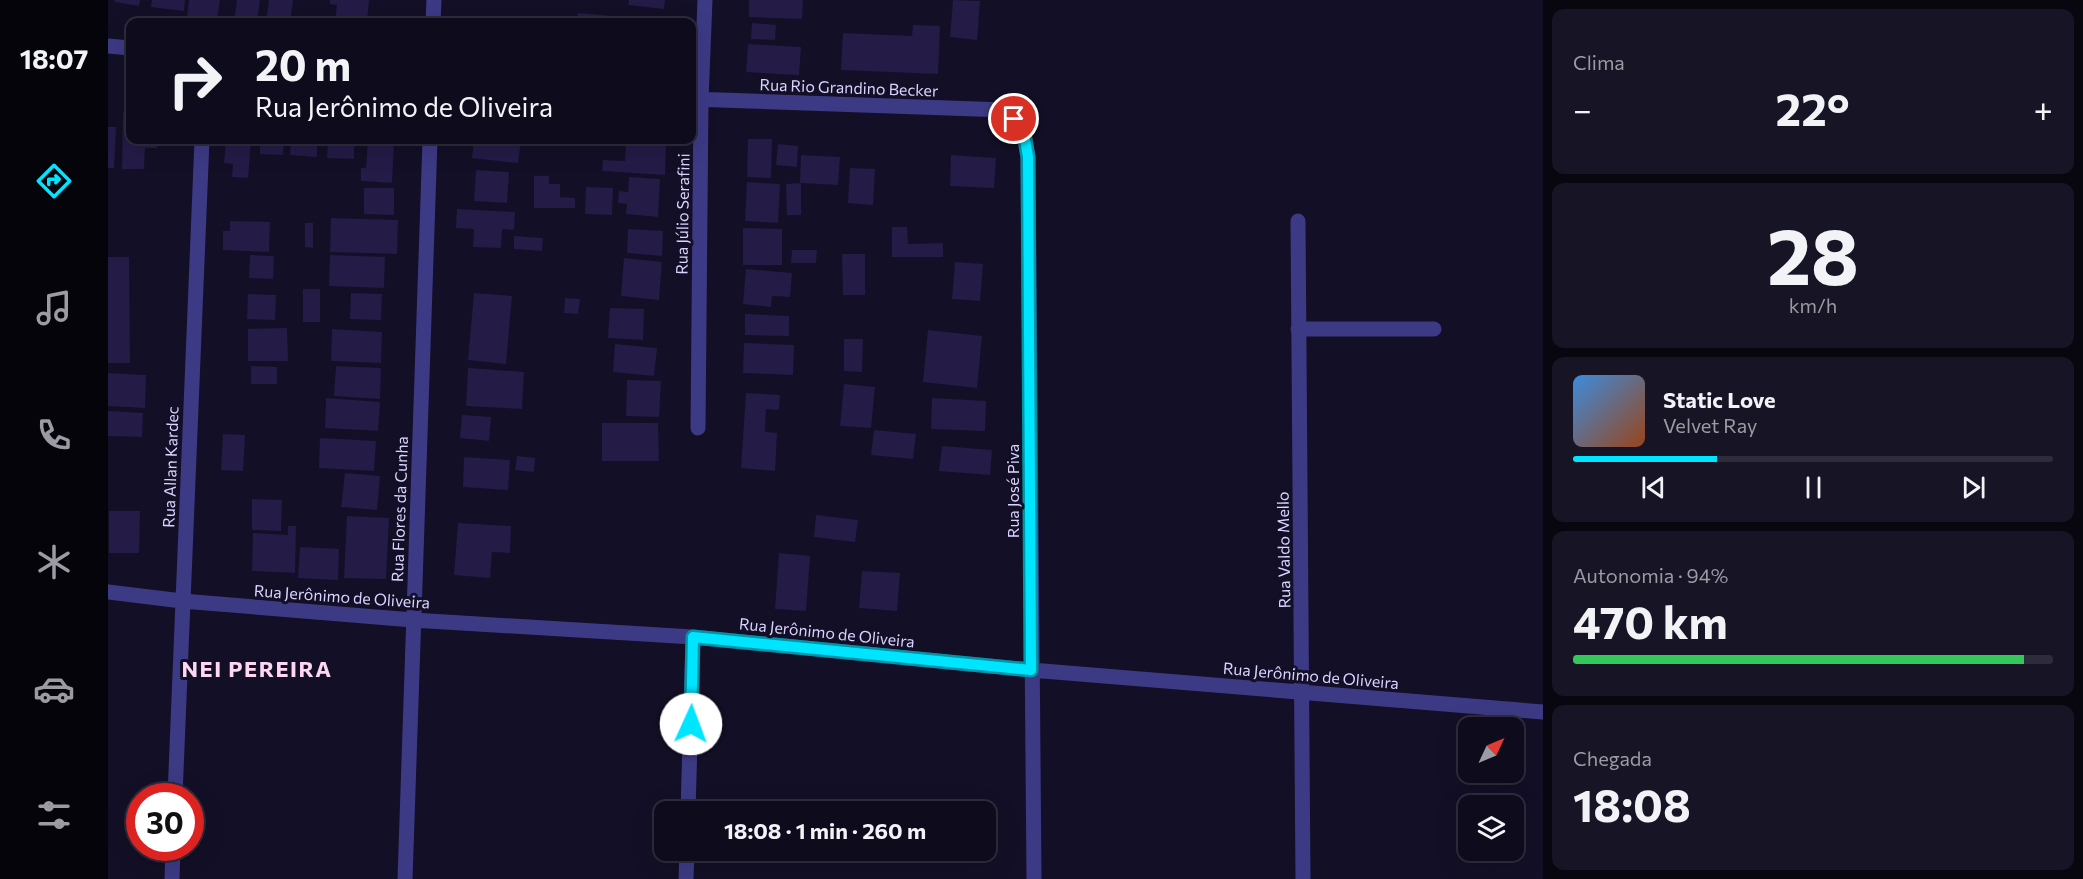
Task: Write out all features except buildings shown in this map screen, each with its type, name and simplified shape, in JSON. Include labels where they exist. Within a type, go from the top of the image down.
[{"type":"street","points":[[433,18],[434,0]]},
{"type":"street","name":"Rua Júlio Serafini","points":[[698,428],[696,99],[705,0]]},
{"type":"street","points":[[108,46],[126,48]]},
{"type":"street","name":"Rua Rio Grandino Becker","points":[[696,99],[1005,110]]},
{"type":"street","name":"Rua José Piva","points":[[1005,110],[1023,128],[1028,157],[1034,879]]},
{"type":"street","name":"Rua Allan Kardec","points":[[175,783],[202,144]]},
{"type":"street","name":"Rua Flores da Cunha","points":[[405,879],[430,144]]},
{"type":"street","name":"Rua Valdo Mello","points":[[1298,221],[1303,879]]},
{"type":"street","points":[[1298,329],[1434,328]]},
{"type":"street","name":"Rua Jerônimo de Oliveira","points":[[108,592],[182,601],[413,620],[693,637],[1031,670],[1543,712]]},
{"type":"street","points":[[688,801],[693,637]]},
{"type":"street","points":[[171,879],[172,861]]},
{"type":"street","points":[[686,879],[687,861]]},
{"type":"district","name":"NEI PEREIRA","points":[[257,668]]},
{"type":"route","points":[[691,724],[693,637],[1031,670],[1028,157],[1023,128],[1014,119]]}]
